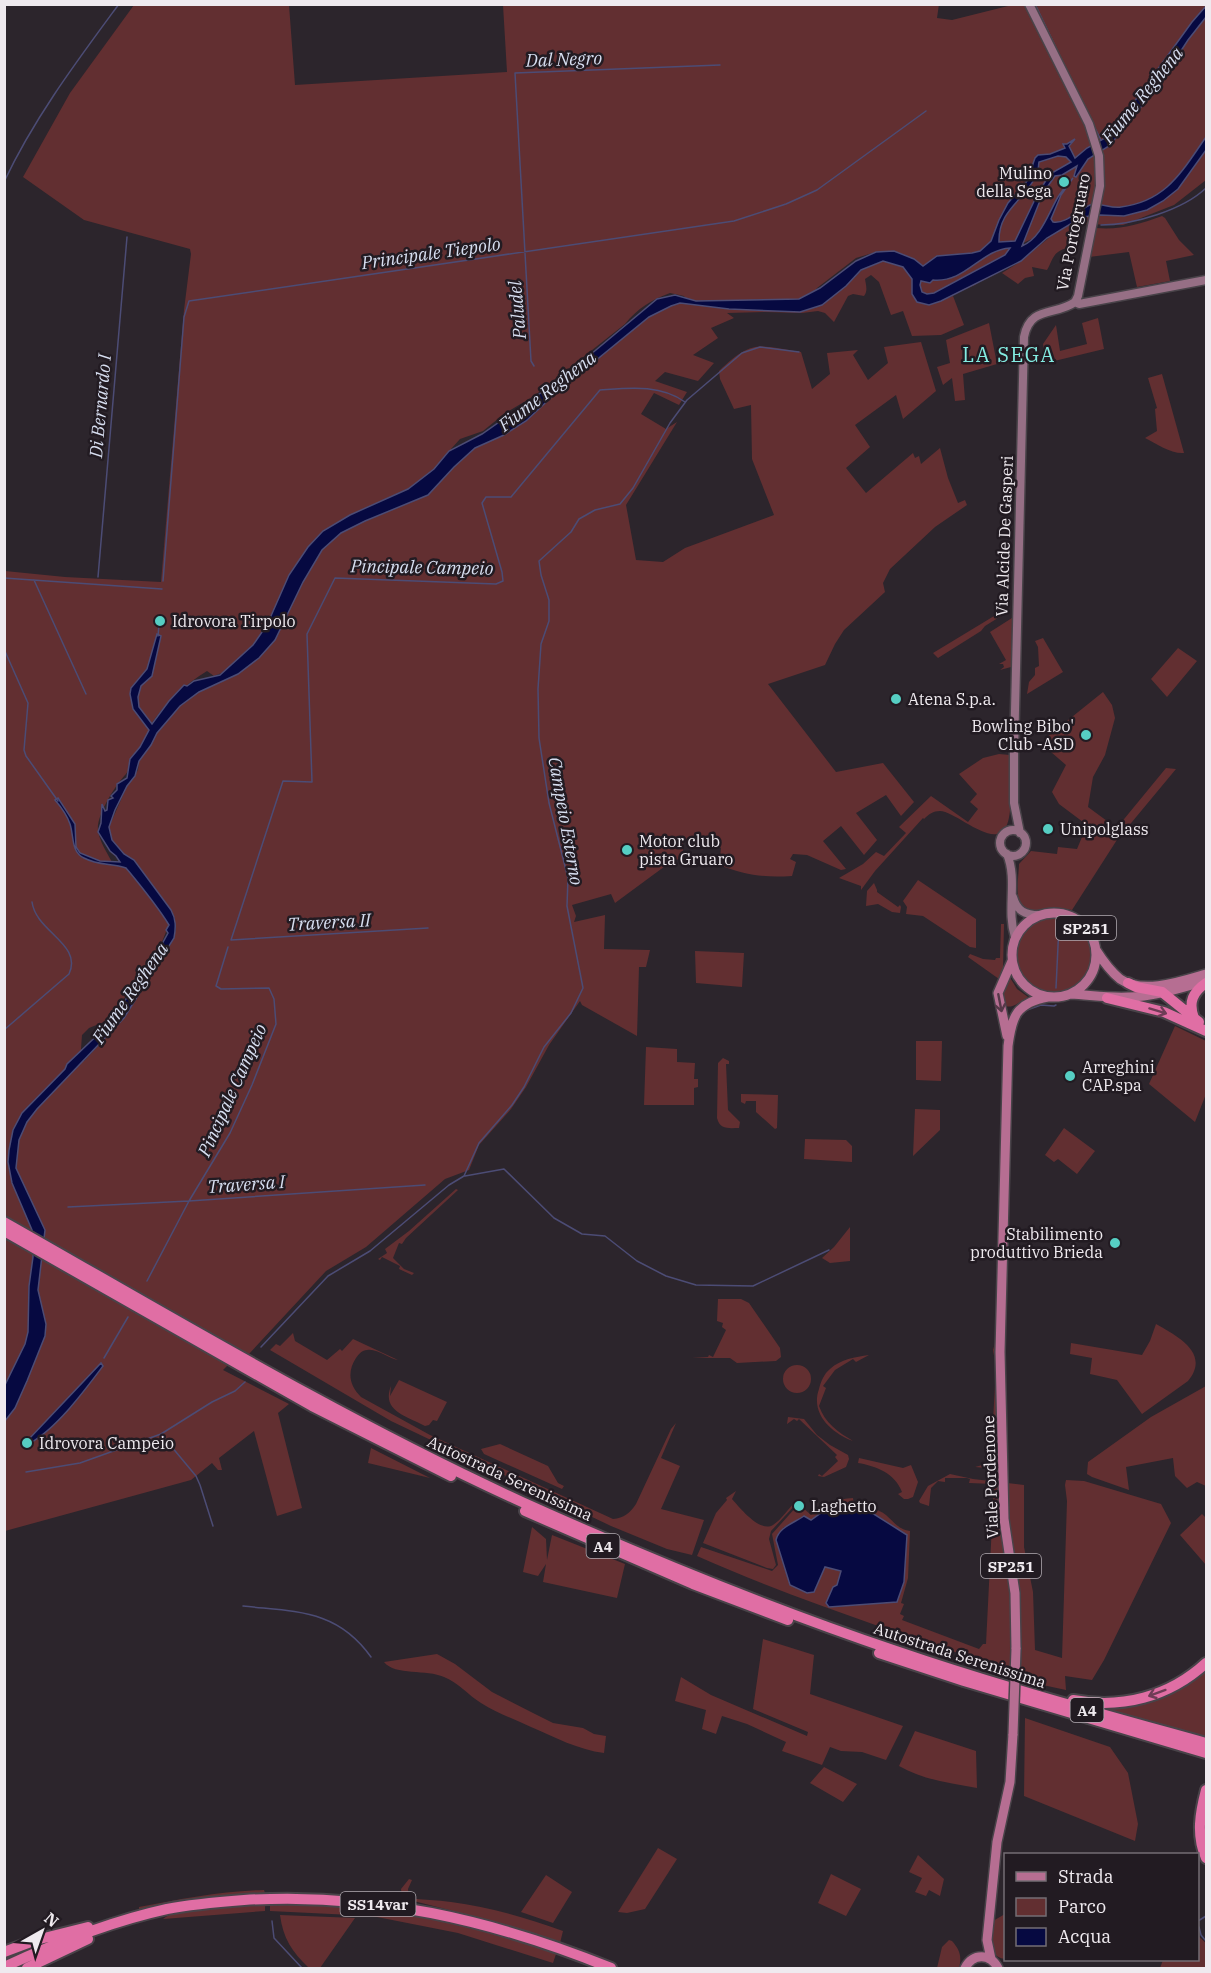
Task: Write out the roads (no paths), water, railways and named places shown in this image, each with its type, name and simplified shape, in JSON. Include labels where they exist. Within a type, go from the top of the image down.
[{"type":"highway","points":[[1194,1019],[1191,1011],[1193,996],[1197,989],[1206,982]]},
{"type":"highway","points":[[1128,983],[1136,987],[1162,992],[1206,1026]]},
{"type":"highway","points":[[1107,998],[1164,1012],[1206,1031]]},
{"type":"highway","name":"Autostrada Serenissima","points":[[8,1229],[303,1392],[419,1452],[520,1501],[644,1555],[895,1651],[1206,1743]]},
{"type":"highway","name":"Autostrada Serenissima","points":[[61,1259],[312,1406],[444,1473],[591,1541],[693,1584],[897,1659],[1206,1753]]},
{"type":"highway","points":[[968,1674],[984,1675],[1074,1700],[1121,1703],[1160,1693],[1194,1674],[1206,1664]]},
{"type":"highway","points":[[1206,1790],[1200,1816],[1201,1844],[1206,1858]]},
{"type":"highway","points":[[1206,1824],[1206,1840]]},
{"type":"highway","name":"SS14var","points":[[4,1967],[58,1944],[167,1909],[200,1903],[271,1899],[352,1902],[474,1921],[558,1947],[611,1968]]},
{"type":"highway","points":[[4,1952],[61,1933],[120,1918],[138,1917]]},
{"type":"highway","points":[[27,1968],[123,1926],[138,1917]]},
{"type":"main road","name":"Via Portogruaro","points":[[1029,4],[1089,124],[1099,156],[1100,177],[1097,198],[1075,302]]},
{"type":"main road","name":"Via Alcide De Gasperi","points":[[1020,833],[1014,803],[1024,337],[1028,323],[1037,316],[1075,302],[1079,304],[1206,280]]},
{"type":"main road","name":"Via Alcide De Gasperi","points":[[1007,832],[1014,803]]},
{"type":"main road","points":[[1015,831],[1020,833],[1025,841],[1025,847],[1013,871],[1007,854],[1000,844],[1007,832],[1015,831]]},
{"type":"main road","points":[[1007,854],[1016,855],[1021,852]]},
{"type":"main road","name":"SP251","points":[[1013,871],[1010,913],[1015,937]]},
{"type":"main road","name":"SP251","points":[[1012,892],[1015,905],[1028,915],[1050,913],[1071,916],[1088,930],[1093,939],[1096,958],[1092,974],[1082,987],[1071,994],[1048,997]]},
{"type":"main road","name":"SP251","points":[[1011,961],[1011,949],[1015,937],[1025,924],[1039,915]]},
{"type":"main road","points":[[1096,950],[1114,973],[1128,983],[1165,985],[1206,974]]},
{"type":"main road","points":[[1011,961],[1021,982],[1030,990],[1048,997]]},
{"type":"main road","name":"Viale Pordenone","points":[[1008,1046],[998,993],[1011,961]]},
{"type":"main road","points":[[1071,994],[1107,998],[1130,997],[1206,982]]},
{"type":"main road","name":"Viale Pordenone","points":[[998,1968],[991,1959],[987,1940],[997,1842],[1010,1782],[1016,1649],[1016,1611],[1004,1519],[1000,1352],[1008,1046],[1016,1012],[1032,1001],[1048,997]]},
{"type":"main road","name":"Viale Pordenone","points":[[965,1968],[977,1957],[987,1940]]},
{"type":"main road","points":[[977,1957],[984,1956],[991,1959]]},
{"type":"water","name":"Fiume Reghena","points":[[1206,6],[1206,17],[1158,86],[1109,146],[1088,159],[1076,177],[1074,176],[1077,166],[1062,175],[1055,176],[1043,193],[1022,246],[1039,231],[1060,194],[1073,178],[1061,195],[1051,219],[1053,222],[1063,221],[1090,205],[1121,207],[1137,204],[1150,198],[1162,191],[1181,173],[1206,137],[1206,150],[1178,189],[1163,201],[1147,210],[1124,216],[1082,217],[1047,238],[1021,261],[929,305],[917,302],[912,294],[912,279],[903,267],[883,261],[861,270],[846,286],[822,305],[800,312],[729,309],[680,303],[649,317],[556,393],[526,421],[504,435],[475,448],[428,495],[341,533],[322,550],[303,582],[275,640],[259,658],[238,674],[199,692],[180,706],[157,733],[139,761],[135,776],[127,786],[109,827],[112,840],[124,854],[134,860],[171,910],[175,923],[174,938],[124,1018],[37,1109],[27,1122],[19,1140],[16,1168],[45,1230],[38,1290],[46,1324],[45,1336],[27,1381],[15,1408],[5,1421],[4,1387],[25,1344],[28,1332],[29,1286],[33,1257],[32,1230],[12,1183],[8,1162],[13,1130],[22,1113],[65,1069],[67,1064],[109,1024],[156,955],[168,933],[166,930],[169,925],[126,868],[95,862],[84,858],[77,852],[67,818],[55,800],[58,798],[75,824],[76,847],[80,853],[100,861],[120,862],[98,832],[102,804],[105,811],[107,810],[108,800],[113,798],[111,796],[117,790],[117,784],[127,778],[130,759],[149,730],[133,709],[130,694],[131,688],[147,669],[157,634],[161,636],[152,676],[141,686],[138,697],[139,707],[152,724],[184,685],[220,675],[253,645],[267,625],[289,575],[308,547],[323,531],[350,515],[408,489],[434,469],[449,451],[482,434],[545,390],[657,299],[675,295],[696,301],[799,299],[820,288],[856,261],[876,252],[894,251],[914,259],[923,266],[937,256],[980,251],[991,241],[1008,203],[1027,181],[1035,158],[1038,155],[1050,154],[1065,148],[1063,144],[1075,139],[1069,146],[1075,158],[1107,137]],"holes":[[[1058,156],[1066,157],[1071,162],[1050,174],[1038,193],[1015,241],[999,242],[1003,222],[1031,185],[1038,173],[1039,162]],[[1010,248],[1005,255],[934,293],[922,292],[921,281],[930,283],[933,280],[955,277],[990,254]]]},
{"type":"water","points":[[101,1363],[103,1366],[70,1408],[50,1428],[30,1443],[28,1440]]},
{"type":"water","points":[[840,1503],[849,1503],[850,1509],[869,1511],[907,1535],[904,1582],[897,1602],[829,1607],[826,1603],[833,1587],[837,1585],[841,1571],[825,1567],[814,1592],[807,1593],[790,1585],[776,1540],[780,1532],[804,1516],[811,1520]]},
{"type":"waterway","points":[[4,182],[42,113],[119,4]]},
{"type":"waterway","points":[[1035,4],[1059,54]]},
{"type":"waterway","name":"Dal Negro","points":[[534,366],[531,361],[515,73],[720,65]]},
{"type":"waterway","name":"Principale Tiepolo","points":[[163,581],[184,317],[189,301],[734,221],[786,204],[817,190],[926,111]]},
{"type":"waterway","name":"Fiume Reghena","points":[[1094,126],[1101,140]]},
{"type":"waterway","points":[[1101,225],[1157,215],[1184,203],[1206,188]]},
{"type":"waterway","name":"Di Bernardo I","points":[[98,577],[127,237]]},
{"type":"waterway","name":"Campeio Esterno","points":[[261,1347],[328,1276],[370,1251],[449,1185],[464,1176],[479,1143],[512,1105],[524,1087],[544,1047],[571,1013],[583,988],[567,906],[568,878],[549,803],[539,738],[538,689],[541,644],[549,621],[549,600],[539,561],[571,532],[579,519],[595,510],[620,504],[633,488],[670,423],[687,400],[742,353],[760,347],[799,352]]},
{"type":"waterway","name":"Pincipale Campeio","points":[[428,928],[231,940],[283,781],[312,782],[307,634],[335,578],[496,584],[503,581],[482,503],[486,497],[511,497],[600,390],[644,388],[665,392],[685,402]]},
{"type":"waterway","points":[[4,578],[162,589]]},
{"type":"waterway","points":[[34,580],[86,694]]},
{"type":"waterway","name":"Principale Tiepolo","points":[[158,636],[159,625]]},
{"type":"waterway","points":[[4,649],[28,703],[24,750],[26,756],[58,801]]},
{"type":"waterway","points":[[4,1030],[69,974],[72,964],[70,954],[41,922],[32,902]]},
{"type":"waterway","points":[[1056,988],[1059,925]]},
{"type":"waterway","name":"Pincipale Campeio","points":[[147,1281],[189,1201],[230,1133],[276,1024],[274,999],[269,988],[221,989],[216,986],[228,947]]},
{"type":"waterway","points":[[1027,1010],[1041,1005],[1056,1005]]},
{"type":"waterway","points":[[465,1176],[504,1169],[554,1218],[582,1234],[605,1236],[637,1261],[666,1276],[696,1285],[753,1286],[829,1250]]},
{"type":"waterway","name":"Traversa I","points":[[68,1207],[425,1185]]},
{"type":"waterway","name":"Pincipale Campeio","points":[[104,1358],[128,1317]]},
{"type":"waterway","name":"Campeio Esterno","points":[[26,1472],[80,1463],[161,1434],[212,1402],[235,1391],[245,1382]]},
{"type":"waterway","points":[[161,1434],[196,1476],[213,1526]]},
{"type":"waterway","points":[[243,1606],[298,1612],[330,1621],[358,1641],[371,1657]]},
{"type":"waterway","points":[[1199,1920],[1206,1916]]},
{"type":"waterway","points":[[272,1921],[274,1938],[302,1968]]},
{"type":"waterway","points":[[1199,1927],[1206,1941]]},
{"type":"place","name":"Mulino della Sega","points":[[1064,182]]},
{"type":"place","name":"Idrovora Tirpolo","points":[[160,621]]},
{"type":"place","name":"Atena S.p.a.","points":[[896,699]]},
{"type":"place","name":"Bowling Bibo' Club -ASD","points":[[1086,735]]},
{"type":"place","name":"Unipolglass","points":[[1048,829]]},
{"type":"place","name":"Motor club pista Gruaro","points":[[627,850]]},
{"type":"place","name":"Arreghini CAP.spa","points":[[1070,1076]]},
{"type":"place","name":"Stabilimento produttivo Brieda","points":[[1115,1243]]},
{"type":"place","name":"Idrovora Campeio","points":[[27,1443]]},
{"type":"place","name":"Laghetto","points":[[799,1506]]},
{"type":"district","name":"LA SEGA","points":[[1009,354]]},
{"type":"water label","name":"Paludel","points":[[517,310]]},
{"type":"water label","name":"Traversa II","points":[[329,922]]}]
